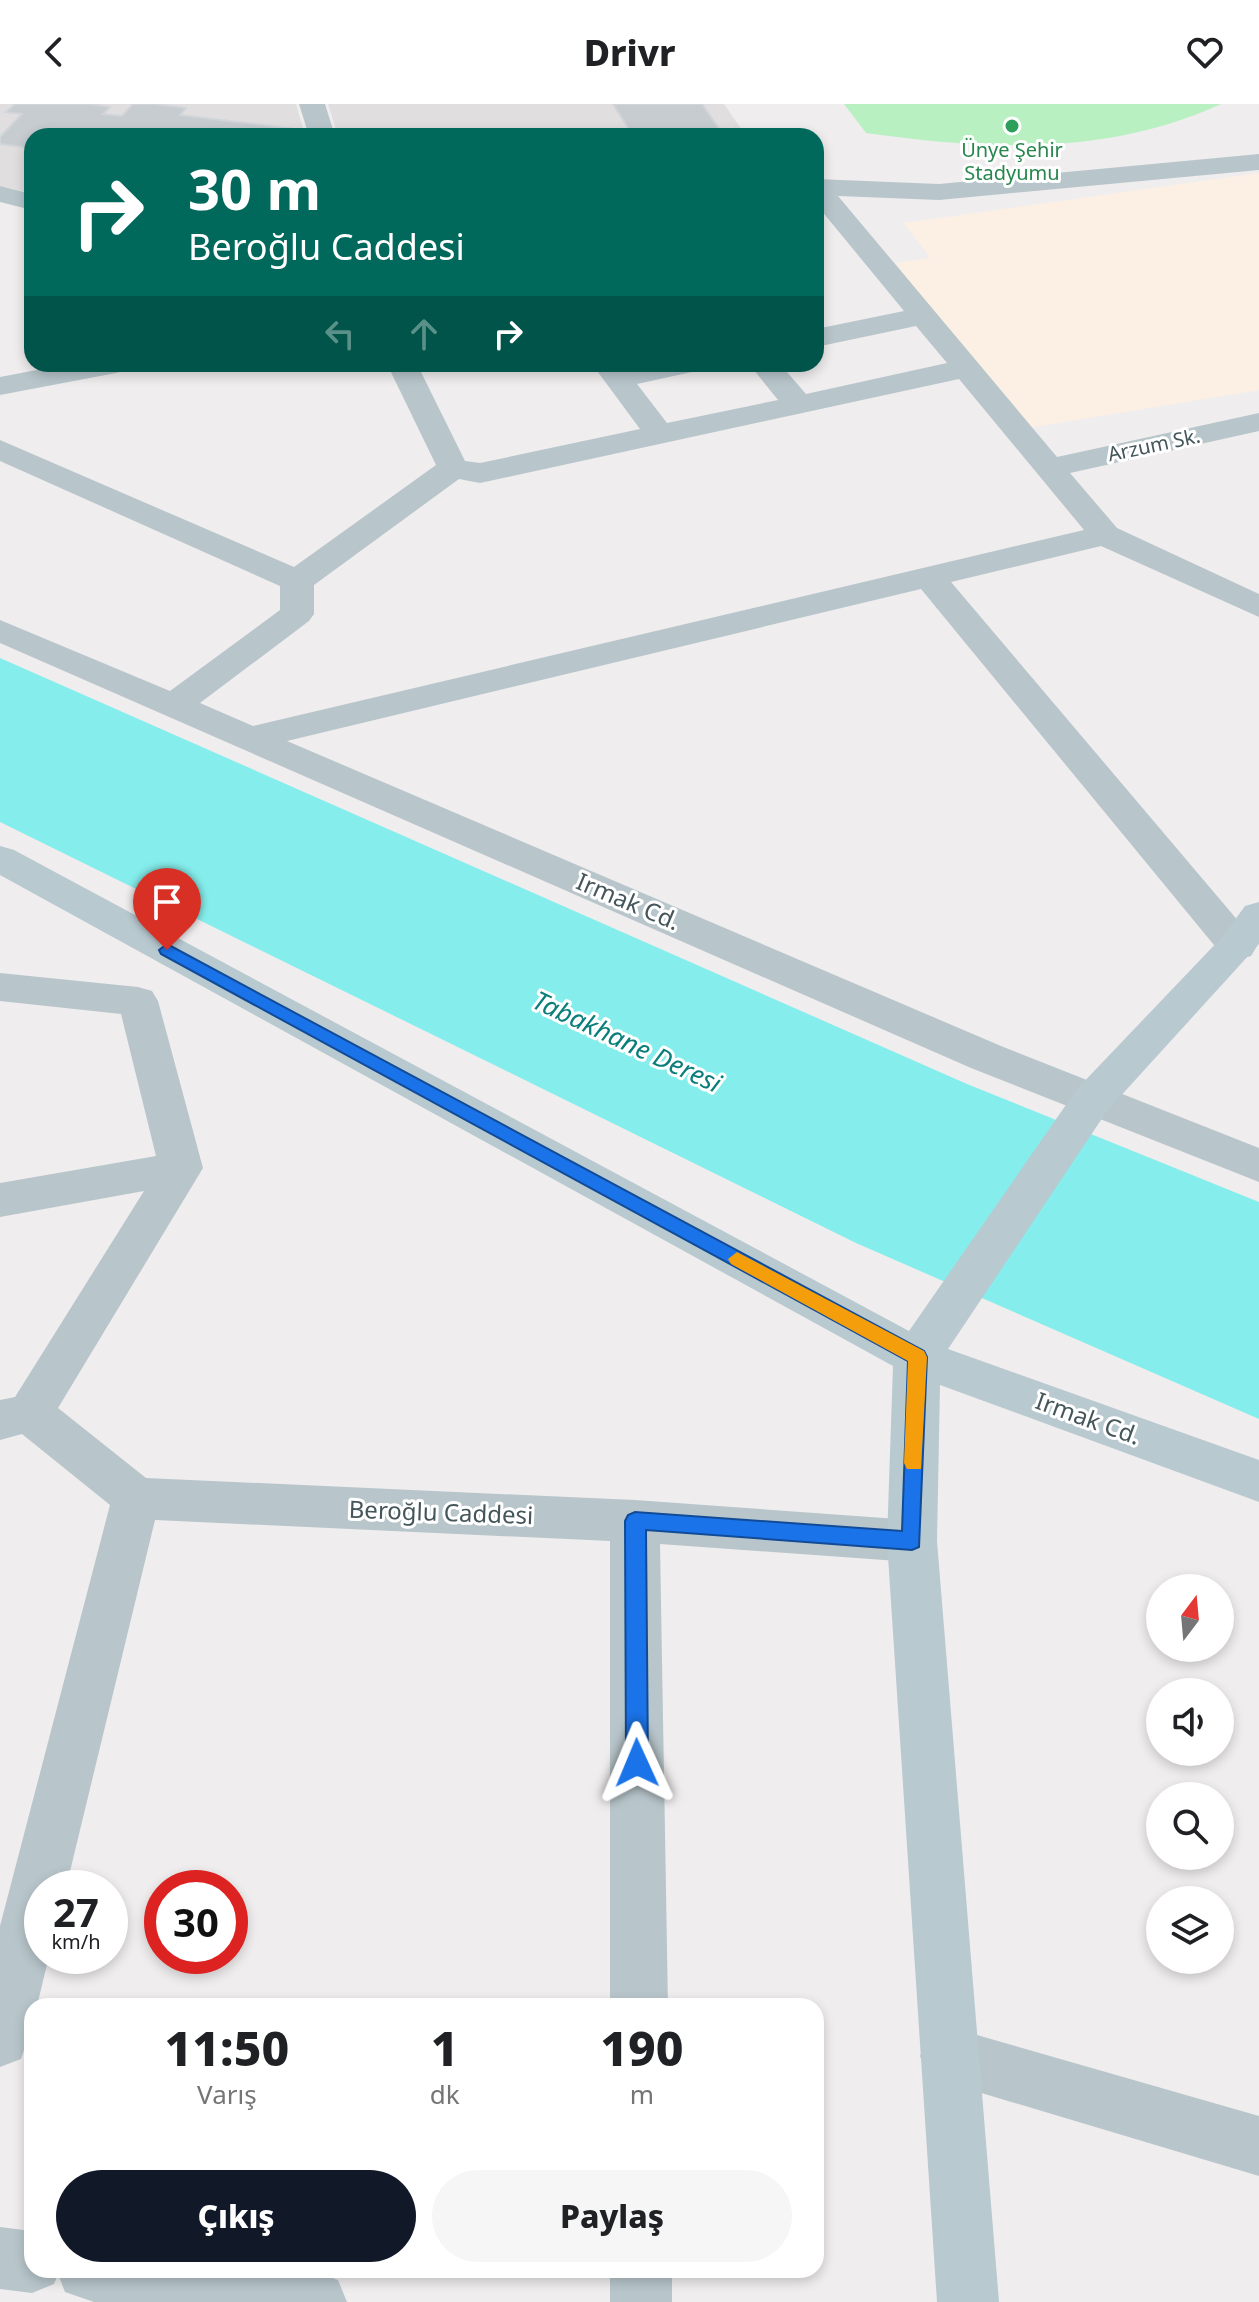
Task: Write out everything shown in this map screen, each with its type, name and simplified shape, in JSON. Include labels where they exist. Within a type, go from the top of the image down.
[{"type":"street","points":[[312,104],[320,128]]},
{"type":"street","points":[[824,187],[939,192],[1259,162]]},
{"type":"street","points":[[0,194],[24,200]]},
{"type":"street","points":[[831,226],[923,316],[1105,535],[1259,607]]},
{"type":"street","points":[[824,336],[923,316]]},
{"type":"street","points":[[297,581],[453,468],[480,473],[967,368]]},
{"type":"street","points":[[0,386],[74,372]]},
{"type":"street","points":[[413,372],[453,468]]},
{"type":"street","points":[[613,372],[660,435]]},
{"type":"street","points":[[771,372],[799,405]]},
{"type":"street","name":"Arzum Sk.","points":[[1049,468],[1259,422]]},
{"type":"street","points":[[0,449],[297,581]]},
{"type":"street","points":[[250,738],[1105,535]]},
{"type":"street","points":[[929,577],[1248,931],[1085,1110],[929,1340],[912,1541],[968,2302]]},
{"type":"street","points":[[174,705],[297,614],[297,581]]},
{"type":"street","name":"Irmak Cd.","points":[[0,630],[986,1057],[1085,1110],[1259,1166]]},
{"type":"street","name":"Irmak Cd.","points":[[0,859],[929,1340],[1259,1481]]},
{"type":"street","points":[[0,987],[138,1001],[181,1168],[15,1416],[136,1498],[0,2038]]},
{"type":"street","points":[[0,1200],[181,1168]]},
{"type":"street","name":"Beroğlu Caddesi","points":[[136,1498],[635,1521],[912,1541]]},
{"type":"street","points":[[635,1521],[639,1998]]},
{"type":"street","points":[[949,2056],[1259,2146]]},
{"type":"street","points":[[0,2258],[24,2261]]},
{"type":"street","points":[[144,2278],[316,2302]]},
{"type":"street","points":[[641,2278],[641,2302]]},
{"type":"shaded area","points":[[0,104],[296,104],[303,128],[24,128],[24,191],[0,186]]},
{"type":"shaded area","points":[[328,104],[724,104],[740,128],[336,128]]},
{"type":"shaded area","points":[[1259,173],[1259,390],[1021,429],[896,263],[930,258],[904,223]]},
{"type":"green space","name":"Ünye Şehir Stadyumu","points":[[844,104],[1221,104],[1135,133],[1091,141],[1002,145],[866,133]]},
{"type":"water","name":"Tabakhane Deresi","points":[[0,658],[967,1084],[1259,1202],[1259,1419],[856,1243],[0,822]]},
{"type":"building","points":[[15,104],[88,104],[110,107],[103,114],[122,116],[133,104],[154,104],[186,108],[180,115],[286,128],[24,128],[24,147],[0,144],[0,137],[22,114],[6,112]]},
{"type":"building","points":[[613,104],[702,104],[718,128],[628,128]]},
{"type":"slow traffic","points":[[737,1259],[917,1357],[914,1463]]},
{"type":"place","name":"Ünye Şehir Stadyumu","points":[[1012,126]]},
{"type":"route","points":[[167,950],[917,1357],[912,1541],[635,1521],[637,1763]]}]
